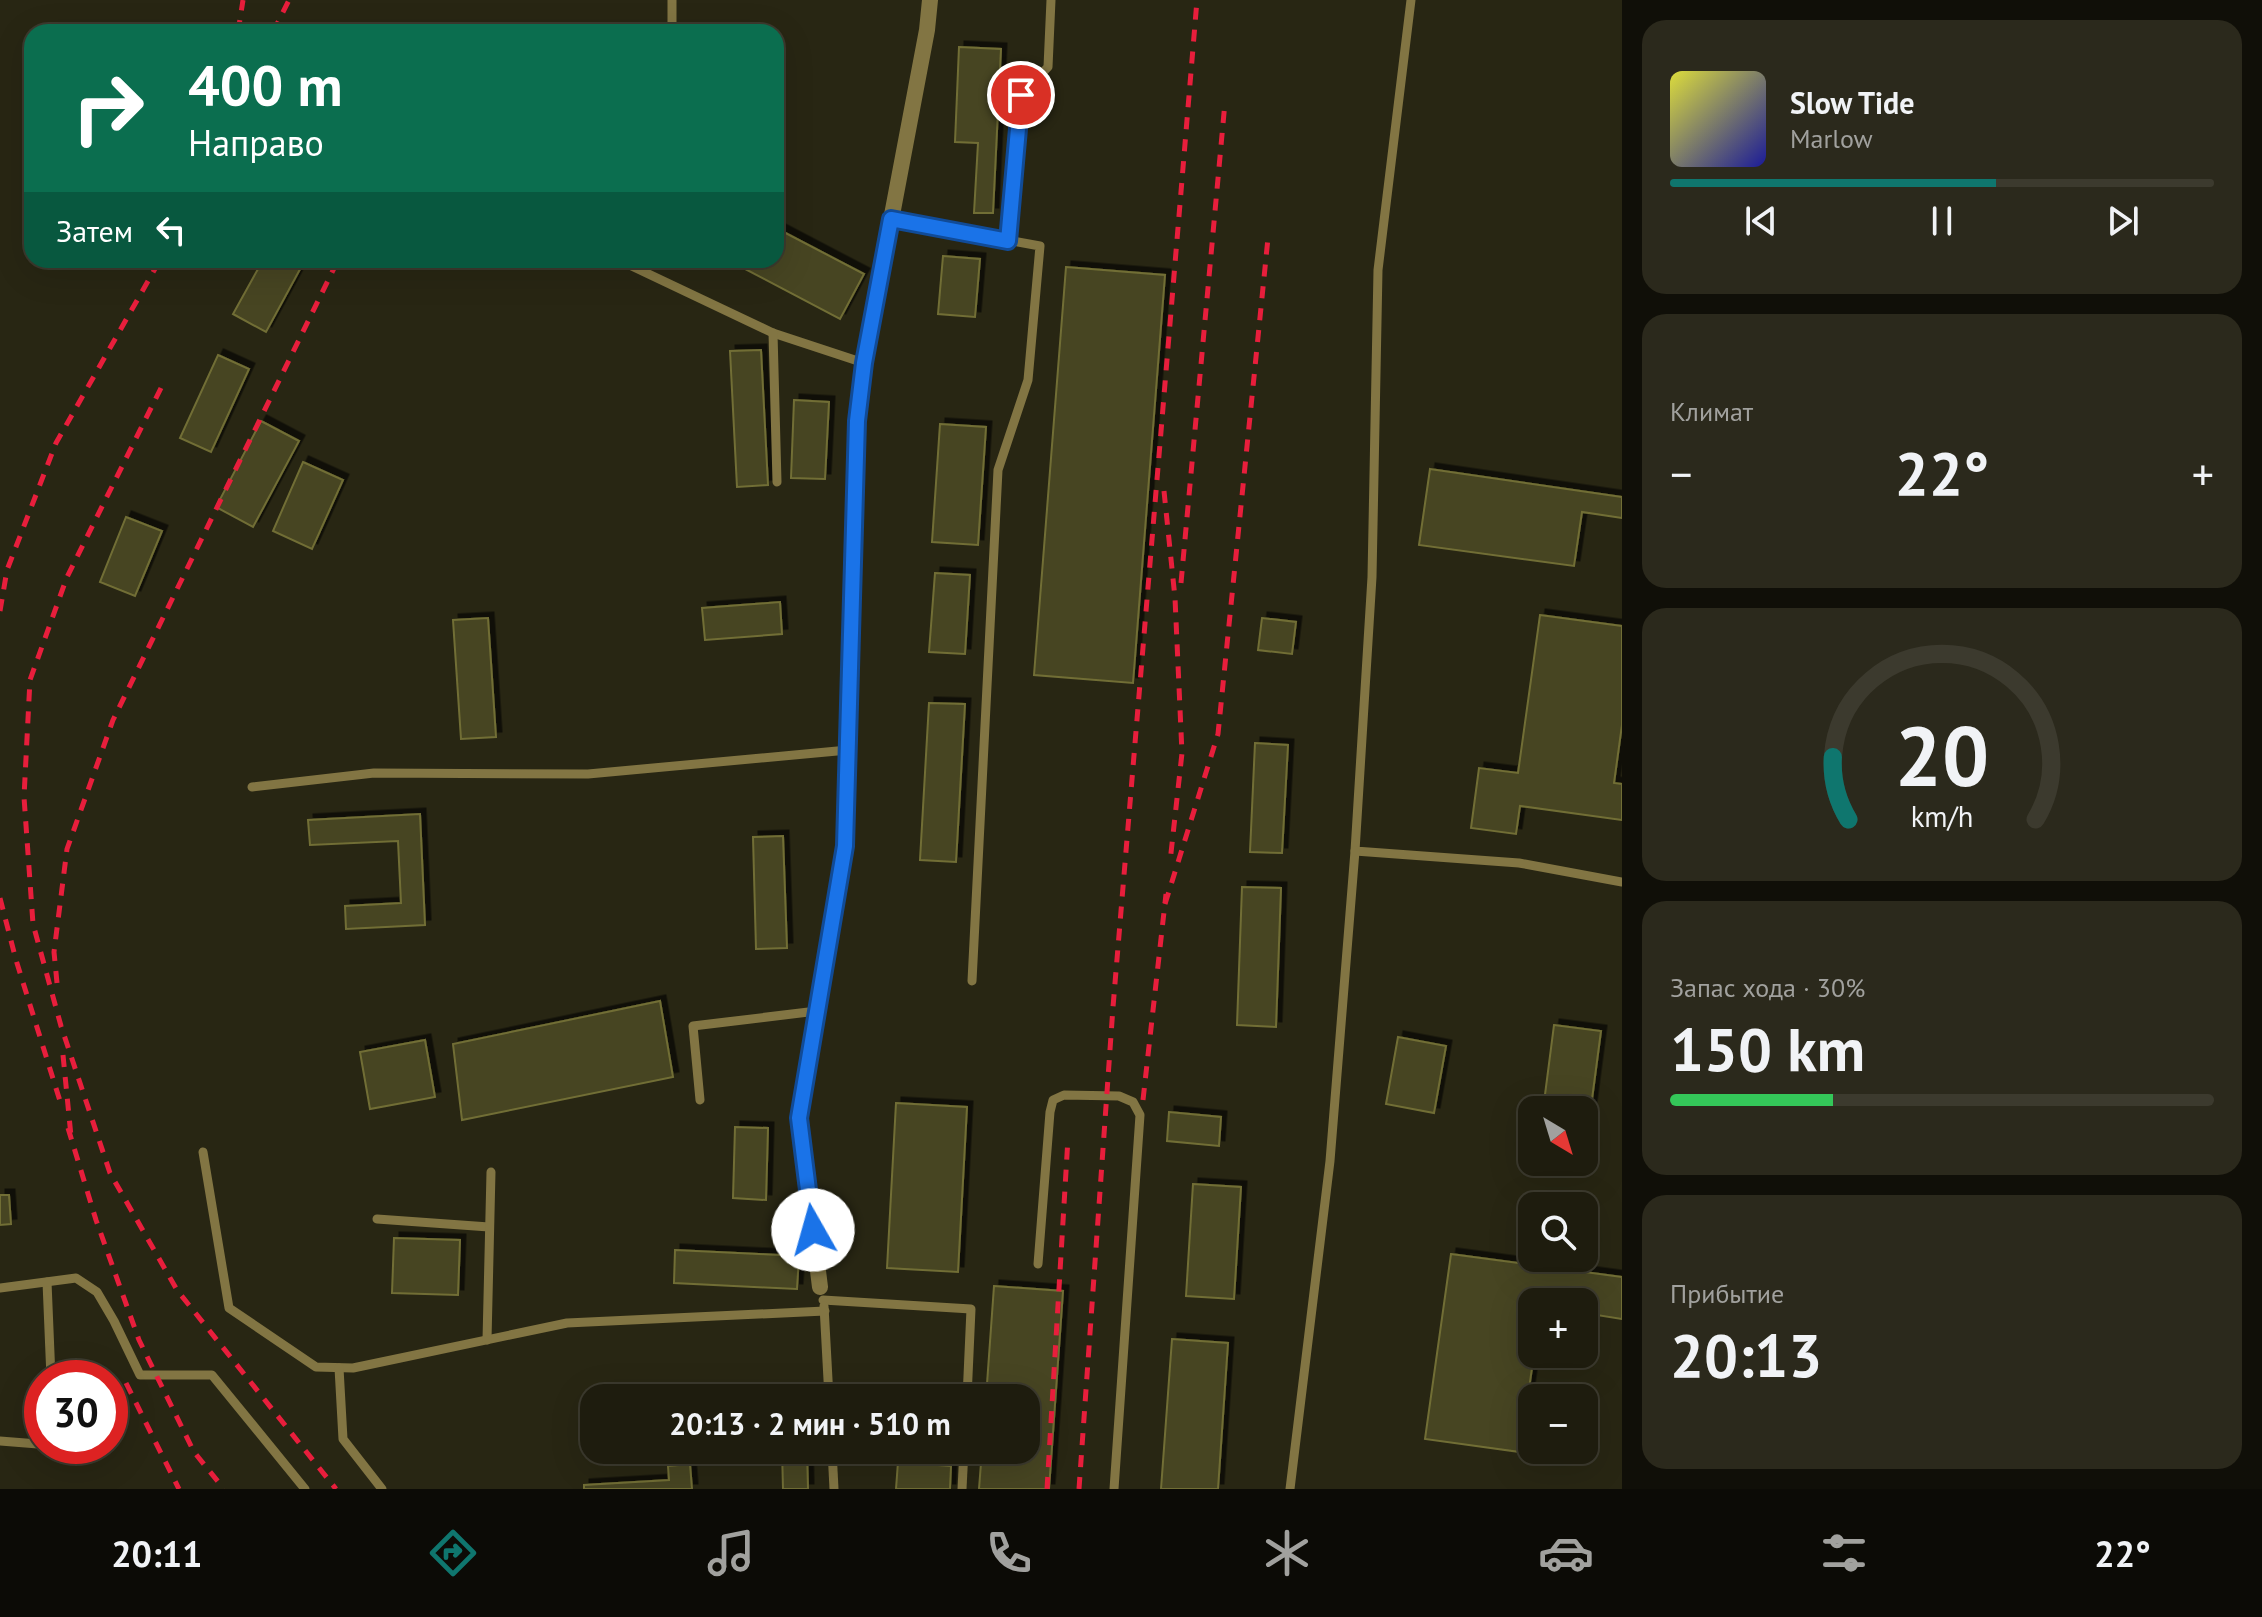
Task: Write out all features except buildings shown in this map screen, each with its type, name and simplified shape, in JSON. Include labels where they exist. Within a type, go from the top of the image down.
[{"type":"street","points":[[822,1293],[799,1118],[845,846],[857,421],[864,363],[927,30],[930,0]]},
{"type":"lane","points":[[672,0],[672,24]]},
{"type":"lane","points":[[1008,241],[1021,95],[1048,67],[1051,0]]},
{"type":"lane","points":[[1290,1489],[1330,1161],[1355,851],[1372,577],[1378,270],[1411,0]]},
{"type":"lane","points":[[891,219],[1040,246],[1028,380],[998,470],[972,981]]},
{"type":"lane","points":[[636,268],[773,333],[864,363]]},
{"type":"lane","points":[[773,333],[777,482]]},
{"type":"lane","points":[[252,787],[374,773],[588,774],[848,750]]},
{"type":"lane","points":[[1355,851],[1519,863],[1622,882]]},
{"type":"lane","points":[[700,1100],[693,1026],[817,1011]]},
{"type":"lane","points":[[1038,1264],[1053,1100],[1064,1095],[1119,1096],[1133,1102],[1140,1115],[1114,1489]]},
{"type":"lane","points":[[203,1152],[229,1308],[316,1367],[353,1368],[567,1323],[825,1311]]},
{"type":"lane","points":[[487,1340],[491,1172]]},
{"type":"lane","points":[[377,1219],[489,1227]]},
{"type":"lane","points":[[0,1288],[76,1278],[97,1292],[140,1375],[212,1375],[305,1489]]},
{"type":"lane","points":[[47,1282],[50,1360]]},
{"type":"lane","points":[[828,1384],[822,1293],[971,1309],[968,1384]]},
{"type":"lane","points":[[339,1368],[343,1439],[382,1489]]},
{"type":"lane","points":[[0,1441],[24,1443]]},
{"type":"lane","points":[[833,1464],[834,1489]]},
{"type":"lane","points":[[962,1489],[963,1464]]},
{"type":"railway","points":[[239,24],[243,0]]},
{"type":"railway","points":[[277,24],[289,0]]},
{"type":"railway","points":[[1079,1489],[1113,1007],[1197,0]]},
{"type":"railway","points":[[1181,583],[1225,102]]},
{"type":"railway","points":[[1165,904],[1218,734],[1268,238]]},
{"type":"railway","points":[[0,611],[7,570],[56,443],[155,268]]},
{"type":"railway","points":[[57,983],[54,952],[67,849],[113,720],[334,268]]},
{"type":"railway","points":[[161,388],[67,577],[30,680],[24,797],[33,924],[61,1026],[110,1173],[177,1290],[336,1489]]},
{"type":"railway","points":[[1164,491],[1175,598],[1182,753],[1170,862]]},
{"type":"railway","points":[[1143,1100],[1166,894]]},
{"type":"railway","points":[[0,898],[60,1101]]},
{"type":"railway","points":[[63,1055],[71,1136]]},
{"type":"railway","points":[[68,1128],[96,1220],[139,1340],[194,1452],[224,1489]]},
{"type":"railway","points":[[1047,1489],[1068,1138]]},
{"type":"railway","points":[[128,1387],[179,1489]]},
{"type":"route","points":[[813,1230],[799,1118],[845,846],[857,421],[864,363],[891,219],[1008,241],[1021,95]]}]
